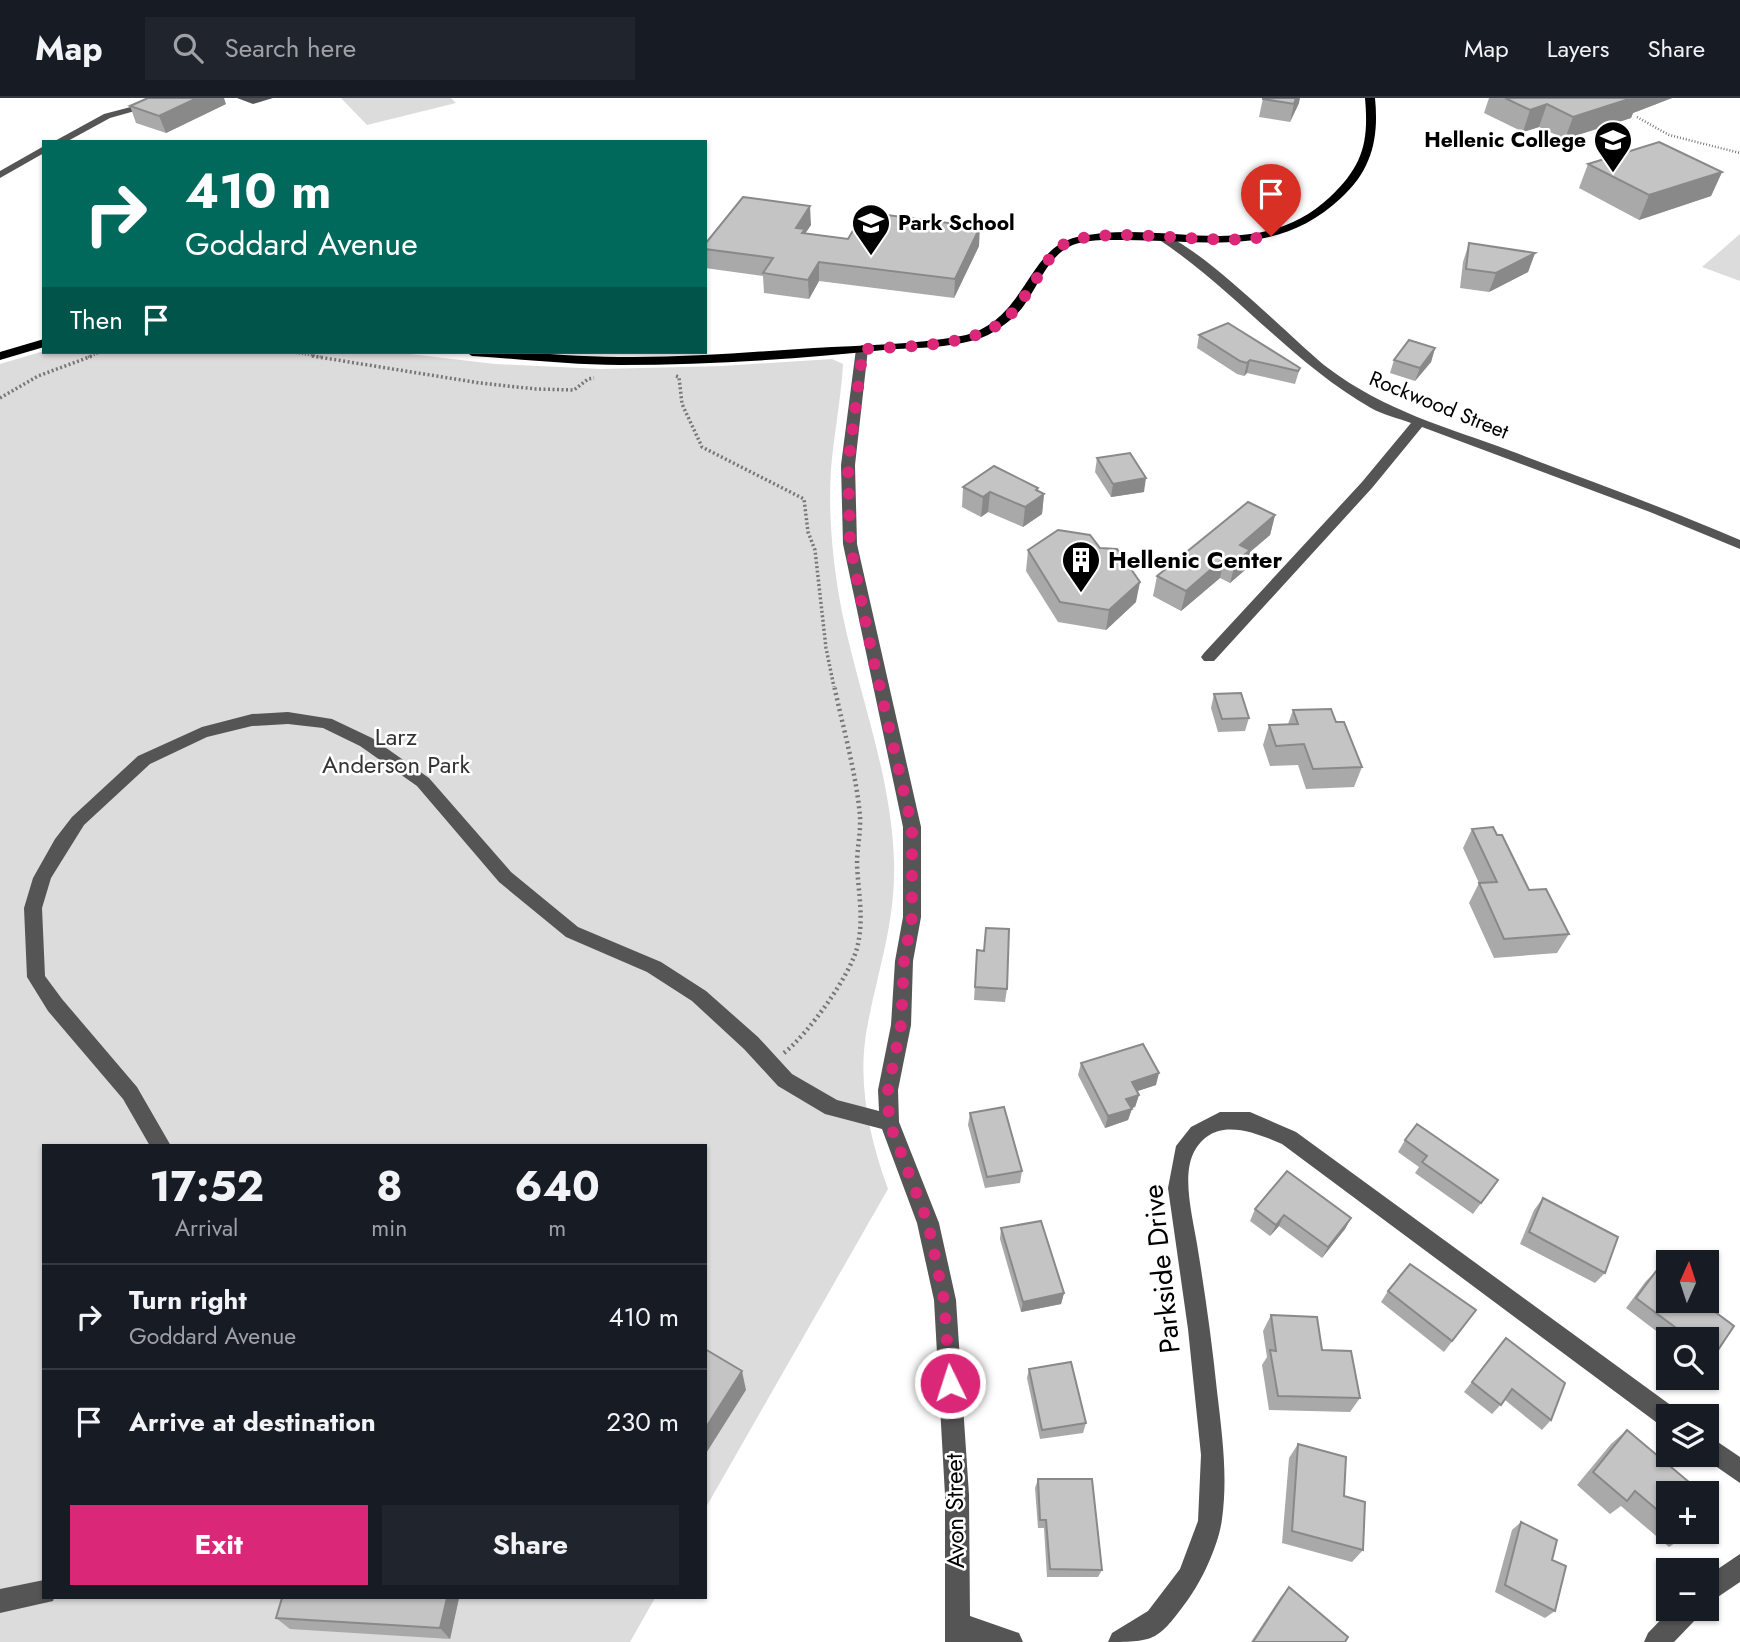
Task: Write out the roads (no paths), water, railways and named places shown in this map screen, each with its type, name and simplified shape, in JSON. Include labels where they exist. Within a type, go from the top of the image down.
[{"type":"main road","points":[[504,354],[617,361],[863,349],[939,342],[985,332],[1011,314],[1054,252],[1063,244],[1082,238],[1255,239],[1286,233],[1306,222],[1337,198],[1368,158],[1372,134],[1370,98]]},
{"type":"main road","points":[[0,356],[42,344]]},
{"type":"street","points":[[62,140],[115,113],[176,98]]},
{"type":"street","points":[[242,98],[253,101],[268,98]]},
{"type":"street","points":[[0,175],[42,150]]},
{"type":"street","name":"Rockwood Street","points":[[1162,237],[1187,252],[1304,356],[1355,395],[1419,422],[1655,509],[1740,545]]},
{"type":"street","name":"Avon Street","points":[[863,349],[848,465],[850,544],[912,827],[912,917],[904,961],[901,1025],[888,1090],[889,1122],[928,1223],[944,1300],[957,1495],[957,1633]]},
{"type":"street","points":[[1209,657],[1367,485],[1419,422]]},
{"type":"street","points":[[160,1144],[130,1093],[55,1005],[36,976],[33,908],[42,878],[78,821],[144,760],[202,733],[252,720],[288,718],[326,723],[366,742],[423,782],[505,877],[572,932],[654,967],[699,996],[751,1043],[785,1080],[832,1108],[889,1122]]},
{"type":"street","name":"Parkside Drive","points":[[1121,1642],[1157,1620],[1190,1577],[1210,1521],[1213,1455],[1199,1329],[1178,1188],[1183,1152],[1198,1133],[1220,1121],[1250,1121],[1289,1138],[1656,1408]]},
{"type":"street","points":[[1719,1456],[1740,1471]]},
{"type":"street","points":[[1719,1583],[1740,1566]]},
{"type":"street","points":[[0,1601],[42,1592]]},
{"type":"street","points":[[1657,1642],[1677,1621]]},
{"type":"street","points":[[957,1633],[1010,1642]]},
{"type":"place","name":"Hellenic College","points":[[1613,174]]},
{"type":"place","name":"Park School","points":[[871,257]]},
{"type":"place","name":"Hellenic Center","points":[[1081,594]]},
{"type":"park label","name":"Larz Anderson Park","points":[[396,751]]}]
